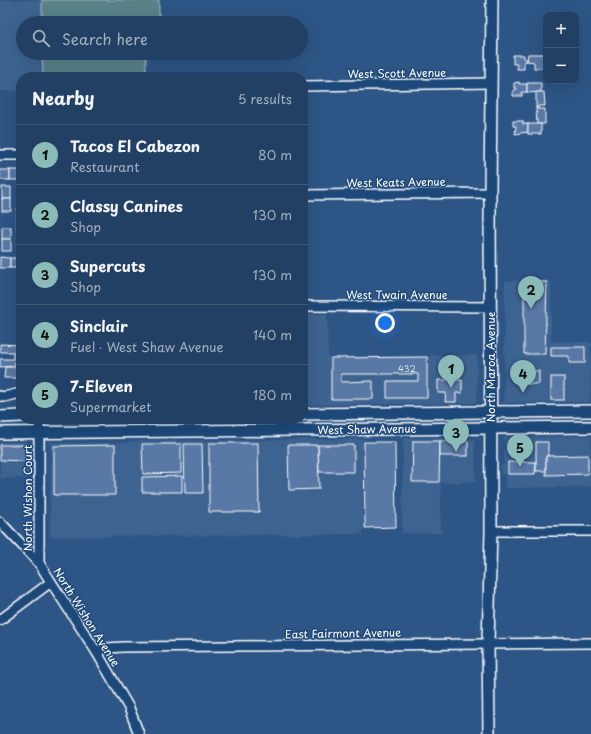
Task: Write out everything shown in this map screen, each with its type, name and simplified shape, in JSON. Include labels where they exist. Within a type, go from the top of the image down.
[{"type":"main road","name":"North Maroa Avenue","points":[[489,734],[488,643],[491,531],[490,193],[492,0]]},
{"type":"main road","name":"West Shaw Avenue","points":[[308,414],[591,411]]},
{"type":"main road","points":[[0,416],[16,416]]},
{"type":"main road","name":"West Shaw Avenue","points":[[0,433],[591,427]]},
{"type":"street","name":"West Scott Avenue","points":[[308,86],[491,83]]},
{"type":"street","points":[[0,155],[16,155]]},
{"type":"street","name":"West Keats Avenue","points":[[308,195],[490,193]]},
{"type":"street","name":"West Twain Avenue","points":[[308,306],[490,307]]},
{"type":"street","points":[[0,396],[4,397],[16,394]]},
{"type":"street","points":[[39,424],[39,432]]},
{"type":"street","name":"North Wishon Court","points":[[39,432],[39,563]]},
{"type":"street","name":"North Wishon Avenue","points":[[0,522],[39,563],[96,651],[129,708],[140,734]]},
{"type":"street","points":[[491,531],[591,531]]},
{"type":"street","points":[[0,620],[51,582]]},
{"type":"street","name":"East Fairmont Avenue","points":[[96,651],[107,648],[123,647],[591,643]]},
{"type":"shaded area","points":[[0,0],[42,0],[42,16],[16,16],[16,60],[42,60],[43,72],[16,72],[16,91],[0,91]]},
{"type":"shaded area","points":[[505,281],[551,281],[551,342],[591,342],[590,402],[504,403]]},
{"type":"shaded area","points":[[308,314],[327,314],[328,357],[477,355],[477,403],[308,405]]},
{"type":"shaded area","points":[[591,436],[591,487],[505,488],[505,474],[501,474],[501,465],[504,465],[504,437]]},
{"type":"shaded area","points":[[403,438],[469,438],[475,441],[476,482],[441,483],[441,533],[402,533]]},
{"type":"shaded area","points":[[364,439],[363,534],[50,537],[51,442],[125,443],[131,441]]},
{"type":"shaded area","points":[[0,442],[28,443],[30,446],[30,478],[0,478]]},
{"type":"green space","points":[[42,0],[159,0],[159,16],[42,16]]},
{"type":"green space","points":[[42,60],[146,60],[146,72],[43,72]]},
{"type":"building","points":[[528,54],[543,54],[542,68],[534,68],[534,62],[527,61]]},
{"type":"building","points":[[513,55],[524,55],[524,59],[527,59],[527,61],[524,62],[524,69],[517,69],[517,64],[513,64]]},
{"type":"building","points":[[519,82],[519,84],[527,84],[527,92],[522,92],[522,96],[513,96],[513,90],[516,90],[516,88],[514,88],[514,83]]},
{"type":"building","points":[[527,83],[541,83],[541,92],[527,93]]},
{"type":"building","points":[[536,92],[544,92],[545,106],[538,106],[538,108],[536,108]]},
{"type":"building","points":[[536,108],[545,109],[545,124],[537,124]]},
{"type":"building","points":[[513,121],[523,121],[523,124],[528,124],[528,132],[515,134],[516,126],[513,126]]},
{"type":"building","points":[[528,124],[541,124],[541,134],[528,134]]},
{"type":"building","points":[[0,170],[10,170],[10,180],[0,180]]},
{"type":"building","points":[[10,170],[16,170],[16,180],[10,180]]},
{"type":"building","points":[[2,187],[11,187],[11,199],[2,199]]},
{"type":"building","points":[[2,199],[11,199],[11,211],[2,211]]},
{"type":"building","points":[[2,227],[11,227],[11,239],[2,239]]},
{"type":"building","points":[[2,239],[11,239],[11,251],[2,251]]},
{"type":"building","points":[[0,257],[10,258],[10,268],[0,268]]},
{"type":"building","points":[[10,258],[16,258],[16,268],[10,268]]},
{"type":"building","points":[[524,282],[547,282],[545,354],[524,354]]},
{"type":"building","points":[[0,344],[16,345],[15,366],[0,367],[0,359],[13,359],[13,352],[0,352]]},
{"type":"building","points":[[551,347],[585,347],[585,363],[569,363],[569,356],[551,356]]},
{"type":"building","points":[[427,357],[427,398],[387,398],[387,381],[418,381],[418,374],[341,374],[341,382],[373,381],[373,399],[331,399],[331,358]]},
{"type":"building","points":[[5,367],[16,367],[16,378],[4,378]]},
{"type":"building","points":[[516,371],[539,371],[539,384],[517,384]]},
{"type":"building","points":[[551,377],[564,377],[564,400],[551,400]]},
{"type":"building","points":[[438,380],[462,380],[462,393],[456,393],[456,402],[445,402],[446,393],[438,393]]},
{"type":"building","points":[[413,441],[440,441],[439,482],[412,482]]},
{"type":"building","points":[[440,441],[468,441],[468,456],[440,456]]},
{"type":"building","points":[[364,442],[395,442],[396,527],[365,528]]},
{"type":"building","points":[[536,442],[548,442],[546,471],[536,471]]},
{"type":"building","points":[[209,443],[258,443],[259,512],[209,512]]},
{"type":"building","points":[[142,444],[181,444],[181,473],[143,474]]},
{"type":"building","points":[[184,444],[202,444],[203,493],[185,493]]},
{"type":"building","points":[[0,445],[25,445],[25,461],[0,460]]},
{"type":"building","points":[[115,445],[115,495],[54,495],[54,446]]},
{"type":"building","points":[[288,445],[318,445],[319,489],[289,490]]},
{"type":"building","points":[[318,445],[354,445],[354,472],[319,472]]},
{"type":"building","points":[[588,455],[588,474],[546,475],[546,456]]},
{"type":"building","points":[[508,462],[536,462],[535,474],[508,474]]},
{"type":"building","points":[[182,476],[182,492],[142,492],[142,477]]},
{"type":"place","name":"Classy Canines","points":[[531,309]]},
{"type":"place","name":"Tacos El Cabezon","points":[[451,388]]},
{"type":"place","name":"Sinclair","points":[[523,393]]},
{"type":"place","name":"Supercuts","points":[[456,452]]},
{"type":"place","name":"7-Eleven","points":[[520,467]]}]
